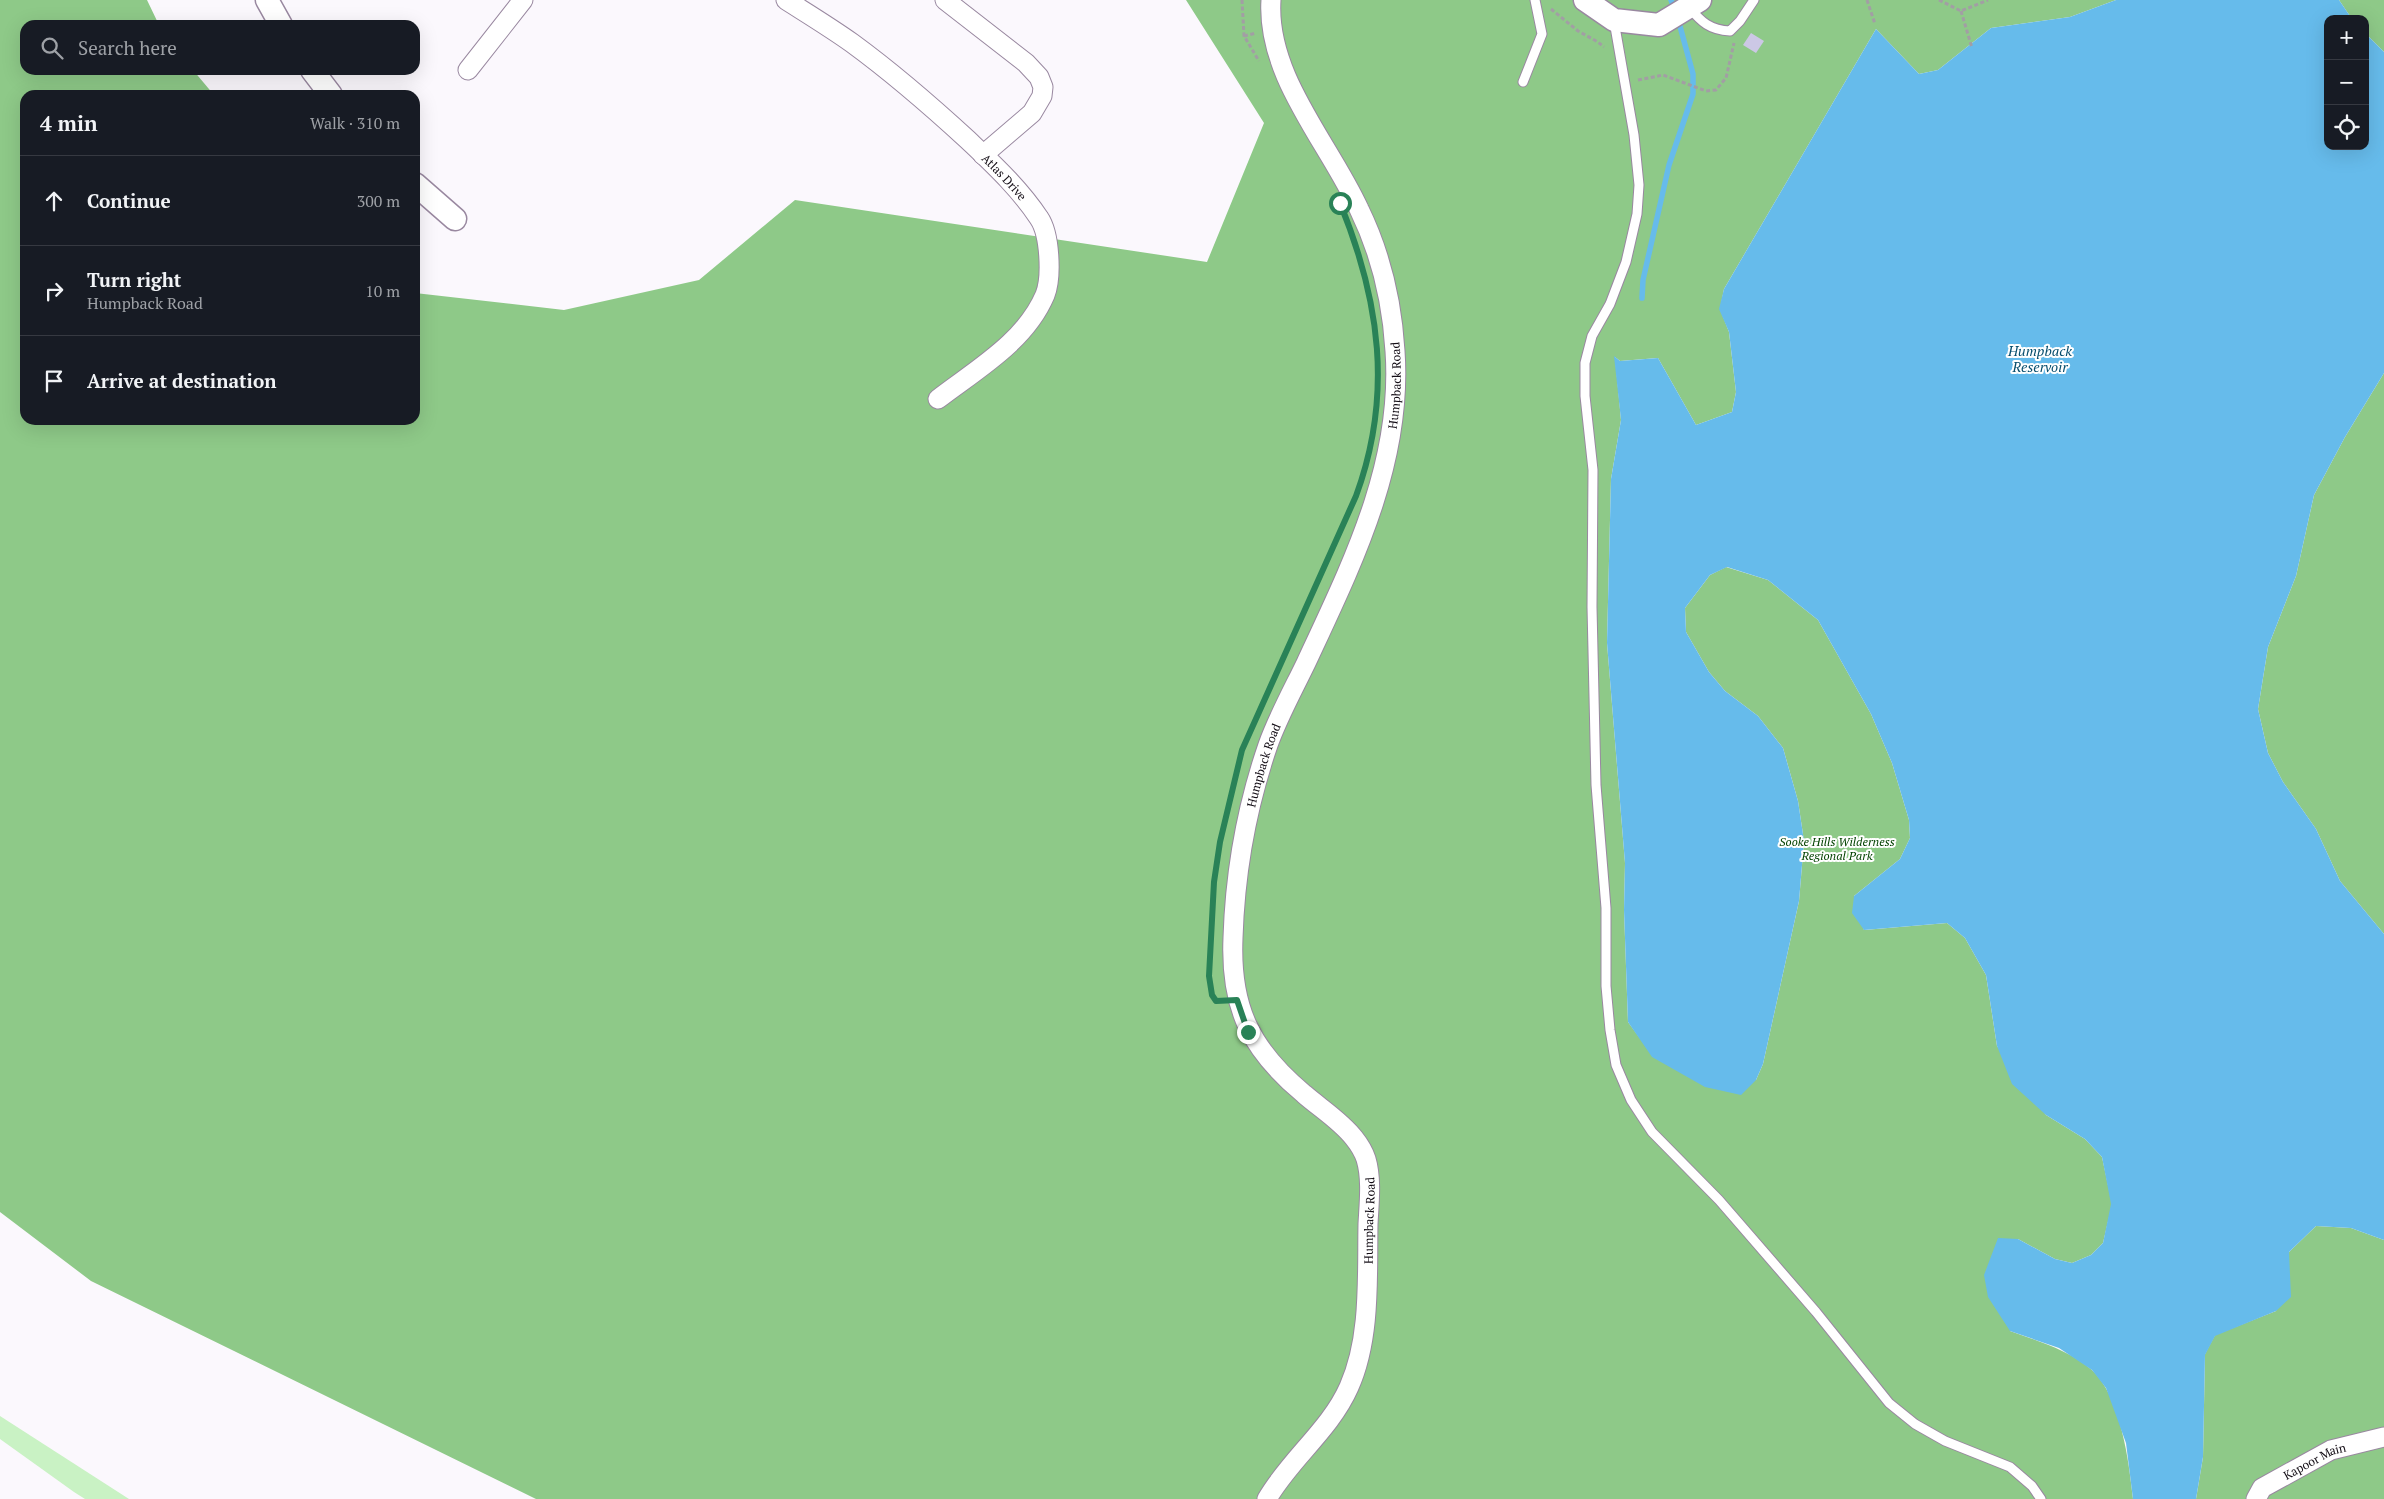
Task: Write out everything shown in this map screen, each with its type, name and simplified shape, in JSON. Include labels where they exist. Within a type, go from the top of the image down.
[{"type":"street","points":[[268,0],[278,20]]},
{"type":"street","name":"Atlas Drive","points":[[786,0],[851,42],[891,73],[998,168],[1040,219],[1047,239],[1050,265],[1046,293],[1034,317],[1018,336],[938,399]]},
{"type":"street","points":[[945,0],[1026,64],[1039,77],[1043,87],[1042,96],[1032,113],[983,155]]},
{"type":"street","name":"Humpback Road","points":[[1267,1499],[1277,1481],[1332,1416],[1352,1379],[1359,1356],[1364,1320],[1369,1184],[1366,1159],[1354,1137],[1278,1072],[1248,1032],[1237,1000],[1233,980],[1232,941],[1236,886],[1257,781],[1269,742],[1351,567],[1369,519],[1383,475],[1393,429],[1397,388],[1389,294],[1377,251],[1358,205],[1303,110],[1284,70],[1274,40],[1271,0]]},
{"type":"street","points":[[1585,0],[1614,20],[1659,25],[1694,4]]},
{"type":"street","points":[[468,70],[521,1]]},
{"type":"street","points":[[316,75],[327,90]]},
{"type":"street","points":[[420,190],[455,219]]},
{"type":"street","name":"Kapoor Main","points":[[2256,1499],[2262,1488],[2331,1450],[2384,1437]]},
{"type":"lane","points":[[1523,82],[1542,34],[1535,0]]},
{"type":"lane","points":[[1694,4],[1702,23],[1718,30],[1730,31],[1740,21],[1754,0]]},
{"type":"lane","points":[[1614,20],[1620,61],[1626,83],[1639,184],[1637,214],[1626,262],[1610,304],[1592,336],[1585,363],[1585,396],[1594,470],[1592,607],[1596,785],[1606,908],[1606,986],[1610,1030],[1616,1065],[1631,1100],[1652,1132],[1737,1220],[1816,1312],[1889,1403],[1915,1424],[1945,1441],[2010,1467],[2032,1486],[2041,1499]]},
{"type":"path","points":[[1242,0],[1244,36],[1260,62]]},
{"type":"path","points":[[1535,0],[1555,12],[1578,32],[1604,46],[1604,52]]},
{"type":"path","points":[[1867,0],[1875,24]]},
{"type":"path","points":[[1940,0],[1961,11],[1972,48]]},
{"type":"path","points":[[1961,11],[1988,0]]},
{"type":"path","points":[[1626,83],[1655,75],[1663,75],[1706,91],[1716,90],[1726,78],[1735,41],[1730,31]]},
{"type":"path","points":[[1237,1000],[1216,1001],[1212,995],[1209,976],[1214,882],[1220,842],[1242,750],[1348,514]]},
{"type":"green space","name":"Sooke Hills Wilderness Regional Park","points":[[0,0],[147,0],[157,20],[20,20],[20,75],[197,75],[210,90],[20,90],[20,425],[420,425],[420,294],[564,310],[699,280],[795,200],[1207,262],[1264,123],[1186,0],[2116,0],[2070,17],[1991,28],[1938,70],[1919,74],[1876,29],[1724,289],[1720,309],[1729,332],[1736,392],[1732,412],[1696,425],[1658,358],[1620,361],[1615,357],[1621,420],[1611,479],[1607,643],[1625,863],[1624,910],[1628,1022],[1639,1037],[1756,1080],[1763,1064],[1799,901],[1804,841],[1798,801],[1783,748],[1758,716],[1725,691],[1709,672],[1686,632],[1685,608],[1710,575],[1726,567],[1768,580],[1818,620],[1871,714],[1892,763],[1909,820],[1910,838],[1900,859],[1854,896],[1864,930],[1947,923],[1965,938],[1986,975],[1997,1046],[2046,1115],[2085,1139],[2102,1157],[2112,1204],[2103,1243],[2091,1255],[2072,1263],[2055,1259],[2018,1239],[2010,1331],[2053,1347],[2073,1357],[2092,1370],[2102,1382],[2117,1413],[2122,1431],[2133,1499],[536,1499],[91,1281],[0,1212]]},
{"type":"green space","points":[[2339,0],[2384,0],[2384,52],[2369,37],[2369,15],[2349,15]]},
{"type":"green space","points":[[2384,373],[2384,934],[2340,881],[2316,829],[2283,782],[2268,753],[2258,709],[2268,647],[2296,576],[2314,495],[2345,437]]},
{"type":"green space","points":[[2316,1226],[2351,1228],[2384,1240],[2384,1499],[2196,1499],[2203,1457],[2205,1354],[2215,1335],[2276,1311],[2289,1252]]},
{"type":"green space","points":[[0,1416],[129,1499],[85,1499],[74,1492],[0,1439]]},
{"type":"water","name":"Humpback Reservoir","points":[[2116,0],[2339,0],[2349,15],[2324,15],[2324,150],[2369,150],[2369,37],[2384,52],[2384,373],[2345,437],[2314,495],[2296,576],[2268,647],[2258,709],[2268,753],[2283,782],[2316,829],[2340,881],[2384,934],[2384,1240],[2351,1228],[2316,1226],[2289,1252],[2291,1297],[2276,1311],[2215,1336],[2205,1355],[2203,1457],[2196,1499],[2133,1499],[2126,1443],[2106,1388],[2092,1370],[2059,1348],[2010,1331],[1988,1297],[1984,1275],[1998,1238],[2018,1239],[2055,1259],[2072,1263],[2091,1255],[2103,1243],[2111,1204],[2102,1157],[2085,1139],[2046,1115],[2012,1084],[1997,1046],[1986,975],[1965,938],[1947,923],[1864,930],[1852,913],[1854,896],[1900,859],[1910,838],[1909,820],[1892,763],[1871,714],[1818,620],[1768,580],[1727,567],[1710,575],[1685,608],[1686,632],[1709,672],[1725,691],[1758,716],[1783,748],[1798,801],[1804,841],[1799,901],[1763,1064],[1756,1080],[1741,1095],[1705,1087],[1652,1057],[1628,1022],[1624,910],[1625,863],[1607,643],[1611,479],[1621,420],[1614,356],[1620,361],[1658,358],[1696,425],[1732,412],[1736,392],[1729,332],[1719,309],[1724,289],[1876,29],[1919,74],[1938,70],[1991,28],[2070,17]]},
{"type":"building","points":[[1751,33],[1764,41],[1756,53],[1743,45]]},
{"type":"waterway","points":[[1671,0],[1675,10]]},
{"type":"waterway","points":[[1642,298],[1643,280],[1669,165],[1693,94],[1693,74],[1678,19]]},
{"type":"route","points":[[1248,1032],[1237,1000],[1216,1001],[1212,995],[1209,976],[1214,882],[1220,842],[1242,750],[1356,496],[1369,462],[1375,427],[1378,395],[1374,311],[1358,246],[1340,203]]}]
